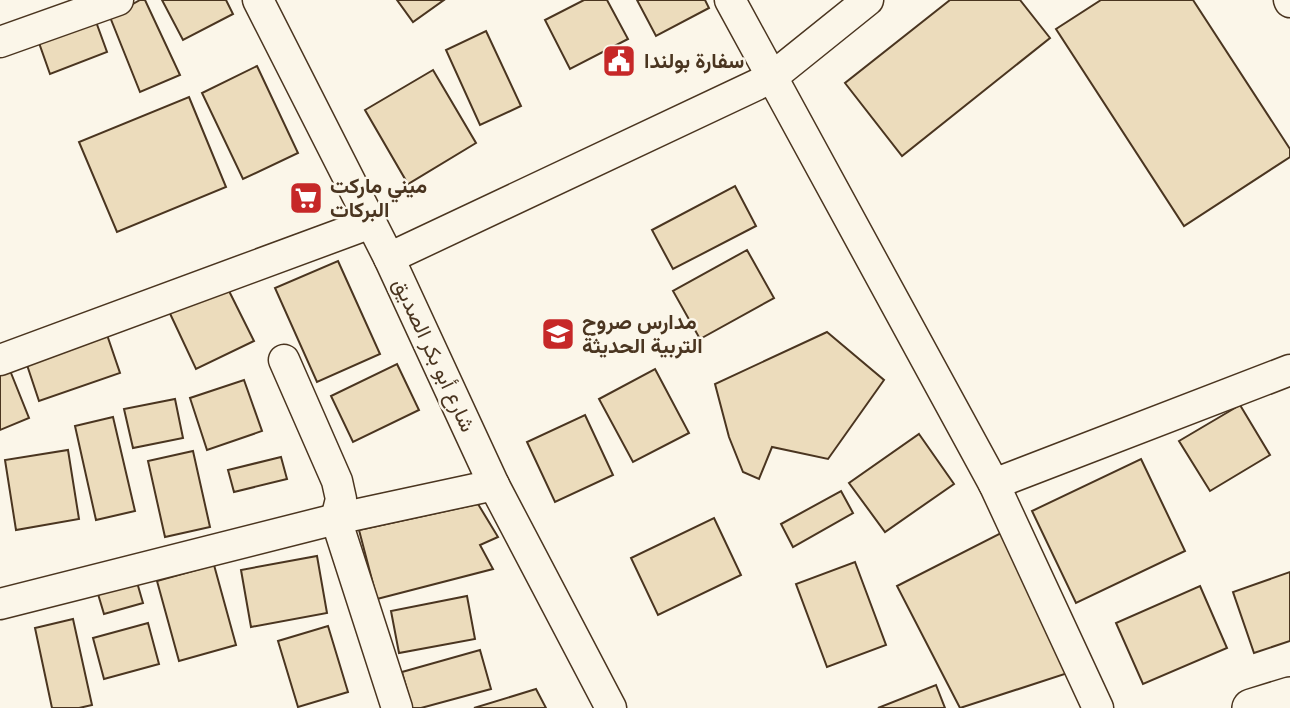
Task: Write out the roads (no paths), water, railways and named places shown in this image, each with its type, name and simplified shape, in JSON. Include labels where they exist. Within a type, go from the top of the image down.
[{"type":"street","points":[[0,42],[118,0]]},
{"type":"street","name":"شارع أبو بكر الصديق","points":[[258,0],[389,258],[494,485],[611,708]]},
{"type":"street","points":[[730,0],[994,484],[1098,708]]},
{"type":"street","points":[[389,258],[771,78],[868,0]]},
{"type":"street","points":[[0,360],[371,223]]},
{"type":"street","points":[[284,360],[337,481],[341,499],[336,519],[397,708]]},
{"type":"street","points":[[994,484],[1290,370]]},
{"type":"street","points":[[0,604],[336,519],[494,485]]},
{"type":"street","points":[[1251,708],[1290,696]]},
{"type":"place","name":"سفارة بولندا","points":[[619,61]]},
{"type":"place","name":"ميني ماركت البركات","points":[[306,198]]},
{"type":"place","name":"مدارس صروح التربية الحديثة","points":[[558,334]]}]
